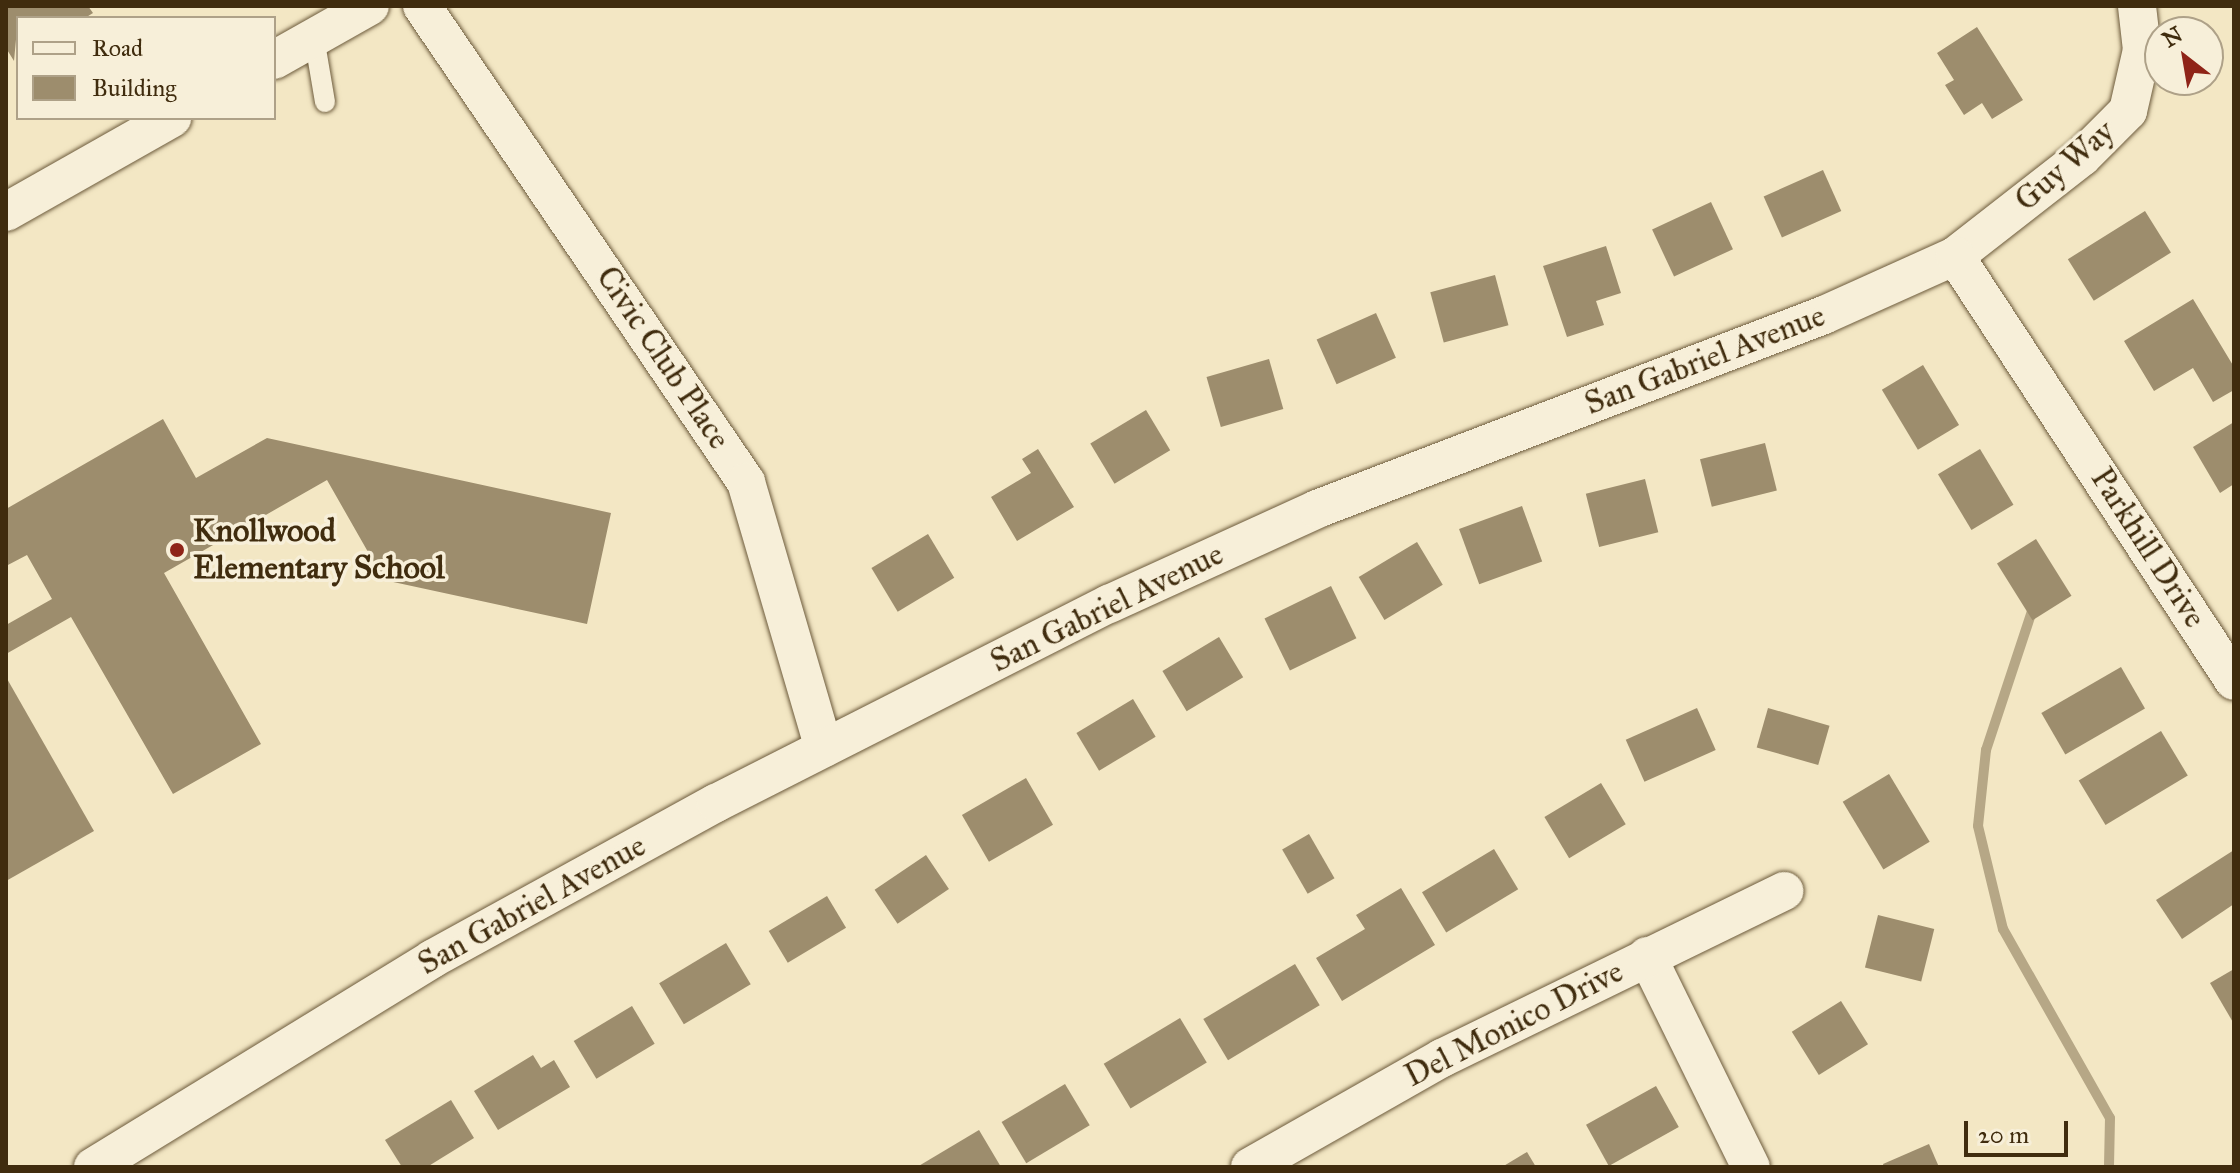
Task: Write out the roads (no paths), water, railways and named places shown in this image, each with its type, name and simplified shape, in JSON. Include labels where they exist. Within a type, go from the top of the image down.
[{"type":"street","points":[[276,59],[370,6]]},
{"type":"street","name":"Civic Club Place","points":[[422,6],[746,482],[824,748]]},
{"type":"street","name":"Guy Way","points":[[1955,256],[2082,157],[2128,111],[2142,50],[2137,6]]},
{"type":"street","points":[[6,212],[168,120]]},
{"type":"street","name":"San Gabriel Avenue","points":[[93,1167],[432,959],[824,748],[1109,604],[1317,509],[1824,315],[1955,256]]},
{"type":"street","name":"Parkhill Drive","points":[[1955,256],[2234,681]]},
{"type":"street","name":"Del Monico Drive","points":[[1250,1167],[1442,1058],[1784,891]]},
{"type":"street","points":[[1647,956],[1751,1167]]},
{"type":"lane","points":[[314,37],[325,102]]},
{"type":"waterway","points":[[2034,605],[1986,750],[1978,826],[2003,929],[2110,1118],[2109,1167]]},
{"type":"place","name":"Knollwood Elementary School","points":[[177,550]]}]
